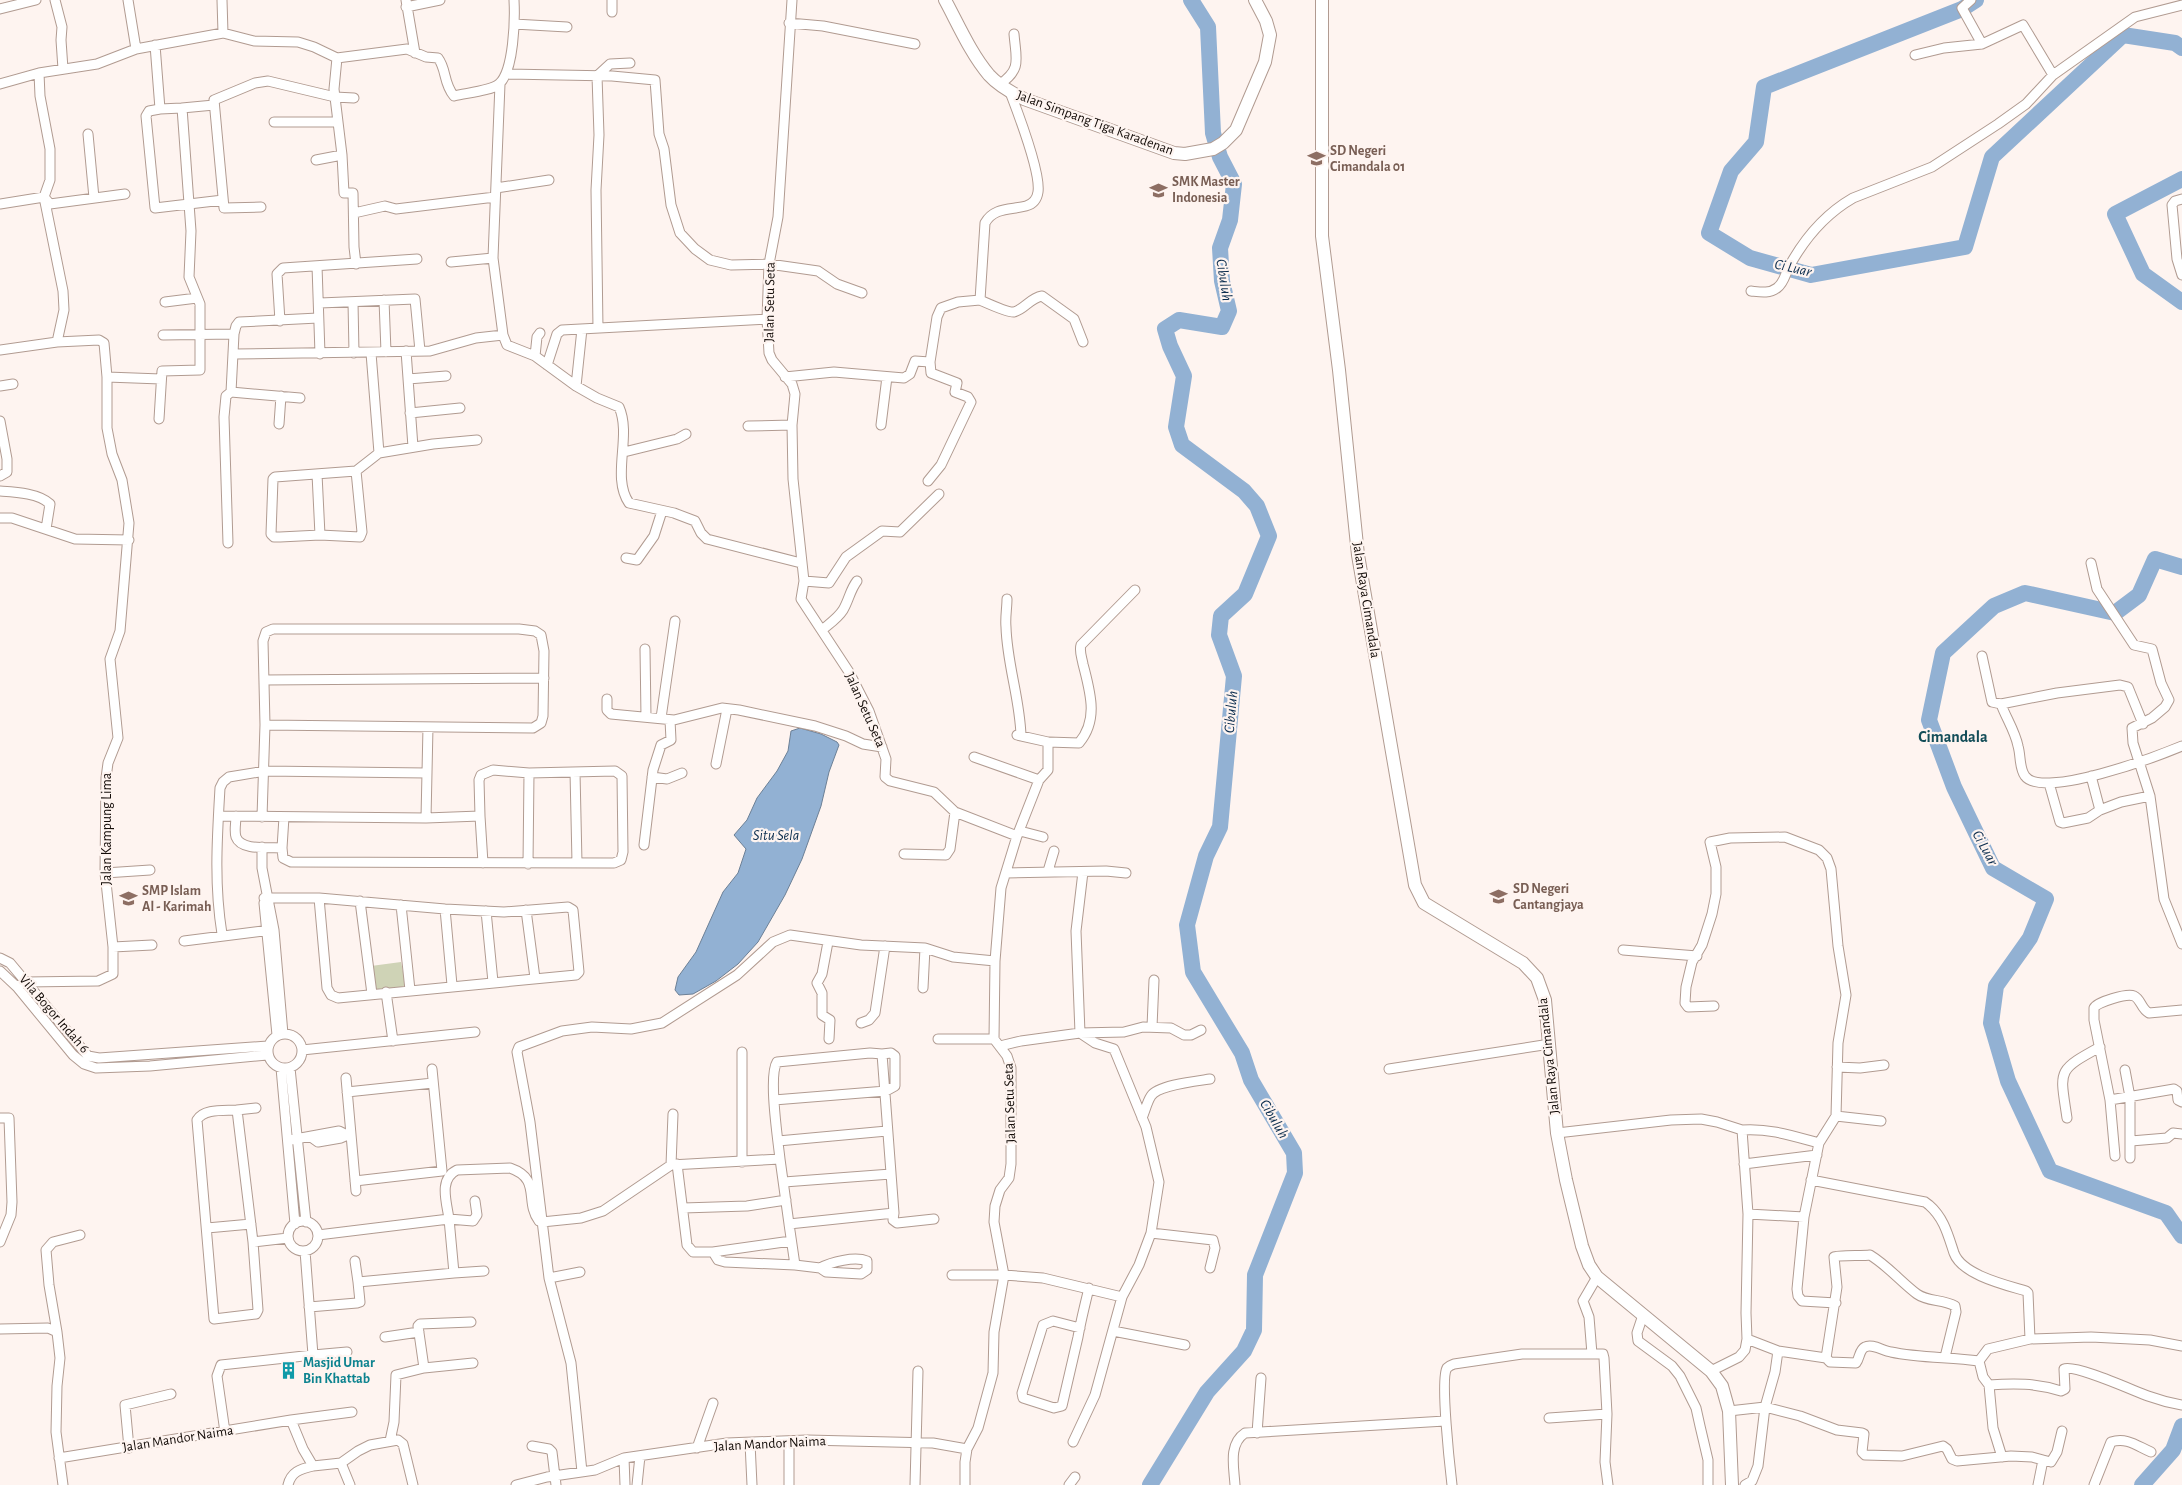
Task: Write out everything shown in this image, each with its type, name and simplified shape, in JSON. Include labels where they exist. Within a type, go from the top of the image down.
[{"type":"street","points":[[0,9],[36,0]]},
{"type":"street","points":[[55,0],[62,28],[61,40],[64,68]]},
{"type":"street","points":[[128,0],[136,49]]},
{"type":"street","points":[[222,0],[223,33]]},
{"type":"street","points":[[415,53],[406,4],[440,0]]},
{"type":"street","points":[[0,84],[39,73],[97,64],[136,49],[223,33],[254,41],[298,42],[314,46],[337,58],[407,49],[415,53],[438,58],[443,64],[447,88],[454,96],[492,88],[500,84],[507,74],[514,24],[514,0]]},
{"type":"street","points":[[612,0],[612,12]]},
{"type":"street","name":"Jalan Setu Seta","points":[[792,0],[789,23],[778,217],[770,264],[768,319],[772,360],[792,384],[795,394],[792,425],[794,496],[804,581],[801,599],[849,672],[869,711],[886,759],[885,777],[890,781],[934,792],[955,812],[1019,833],[999,898],[995,961],[997,1043],[1010,1062],[1012,1116],[1009,1178],[996,1200],[994,1222],[1004,1275],[994,1332],[995,1353],[993,1373],[978,1428],[967,1448],[965,1485]]},
{"type":"street","name":"Jalan Simpang Tiga Karadenan","points":[[945,0],[979,61],[990,76],[1005,88],[1024,99],[1174,153],[1185,154],[1218,146],[1236,130],[1243,117],[1266,62],[1270,35],[1266,21],[1255,0]]},
{"type":"street","name":"Jalan Raya Cimandala","points":[[1322,0],[1322,236],[1358,555],[1415,885],[1424,903],[1531,970],[1537,978],[1545,1000],[1557,1133],[1566,1180],[1585,1254],[1597,1277],[1711,1372],[1722,1386],[1729,1411],[1732,1485]]},
{"type":"street","points":[[1971,0],[1962,8],[1981,41]]},
{"type":"street","points":[[1751,291],[1771,292],[1782,282],[1790,264],[1823,220],[1836,209],[1853,198],[1932,167],[2026,104],[2053,75],[2135,17],[2182,5]]},
{"type":"street","points":[[789,23],[823,26],[915,44]]},
{"type":"street","points":[[514,24],[566,27]]},
{"type":"street","points":[[1915,55],[1981,41],[2023,25],[2053,75]]},
{"type":"street","points":[[980,300],[985,223],[988,218],[998,211],[1029,206],[1035,200],[1038,193],[1030,149],[1005,88],[1016,69],[1014,34]]},
{"type":"street","points":[[155,45],[160,109]]},
{"type":"street","points":[[337,58],[334,73],[335,97],[342,155],[344,193],[353,193],[356,264]]},
{"type":"street","points":[[598,328],[596,190],[599,135],[597,76],[610,64],[630,63]]},
{"type":"street","points":[[0,350],[56,342],[64,310],[63,291],[44,197],[50,180],[50,149],[40,96],[39,73]]},
{"type":"street","points":[[507,74],[597,76],[655,80],[659,134],[664,149],[671,205],[680,233],[695,249],[710,260],[732,266],[770,264],[818,271],[837,284],[862,293]]},
{"type":"street","points":[[261,207],[224,208],[214,100],[255,83],[268,81],[335,97],[354,98]]},
{"type":"street","points":[[500,84],[493,258],[503,336],[507,345],[535,356],[574,385],[597,398],[620,407],[624,452],[622,479],[626,498],[634,505],[695,521],[701,533],[707,539],[801,564]]},
{"type":"street","points":[[214,105],[160,109],[149,111],[146,116],[155,208],[223,200]]},
{"type":"street","points":[[159,419],[162,371],[200,370],[200,304],[189,277],[190,204],[182,108]]},
{"type":"street","points":[[274,122],[338,122]]},
{"type":"street","points":[[88,134],[94,198]]},
{"type":"street","points":[[316,160],[342,155]]},
{"type":"street","points":[[354,213],[385,206],[396,209],[496,192],[549,180]]},
{"type":"street","points":[[44,197],[50,204],[126,194]]},
{"type":"street","points":[[0,204],[44,197]]},
{"type":"street","points":[[2182,199],[2175,201],[2172,205],[2179,250],[2179,269],[2182,274]]},
{"type":"street","points":[[451,262],[493,258]]},
{"type":"street","points":[[280,321],[277,274],[283,268],[417,259]]},
{"type":"street","points":[[318,266],[320,354]]},
{"type":"street","points":[[928,481],[941,466],[970,402],[968,397],[955,392],[957,383],[931,373],[930,362],[937,316],[941,308],[958,302],[980,300],[1012,312],[1020,309],[1035,297],[1042,296],[1074,319],[1083,342]]},
{"type":"street","points":[[166,302],[197,298]]},
{"type":"street","points":[[384,300],[386,352]]},
{"type":"street","points":[[320,303],[415,300],[420,351]]},
{"type":"street","points":[[353,302],[354,353]]},
{"type":"street","points":[[231,392],[235,354],[234,334],[239,322],[318,318]]},
{"type":"street","points":[[547,365],[558,332],[598,328],[768,319]]},
{"type":"street","points":[[574,385],[582,329]]},
{"type":"street","points":[[535,356],[537,336],[540,333]]},
{"type":"street","points":[[163,335],[234,334]]},
{"type":"street","points":[[235,354],[371,353],[439,350],[476,338],[503,336]]},
{"type":"street","name":"Jalan Kampung Lima","points":[[26,982],[98,981],[113,974],[113,947],[105,873],[106,778],[108,763],[118,738],[110,659],[120,631],[129,523],[122,480],[116,460],[112,454],[107,428],[105,346],[102,342],[56,342]]},
{"type":"street","points":[[574,385],[575,345]]},
{"type":"street","points":[[406,351],[413,447]]},
{"type":"street","points":[[371,353],[379,453]]},
{"type":"street","points":[[785,377],[834,372],[904,378],[910,374],[915,361],[930,362]]},
{"type":"street","points":[[408,379],[446,376]]},
{"type":"street","points":[[107,377],[161,379]]},
{"type":"street","points":[[880,425],[887,377]]},
{"type":"street","points":[[0,386],[13,384]]},
{"type":"street","points":[[228,543],[224,417],[226,396],[231,392],[300,398]]},
{"type":"street","points":[[279,424],[281,396]]},
{"type":"street","points":[[410,413],[460,408]]},
{"type":"street","points":[[0,421],[7,459],[7,472],[0,476]]},
{"type":"street","points":[[748,426],[792,425]]},
{"type":"street","points":[[624,452],[677,439],[686,434]]},
{"type":"street","points":[[356,471],[361,535],[357,538],[320,535],[274,537],[271,534],[273,479],[279,475],[356,471],[379,453],[477,440]]},
{"type":"street","points":[[317,474],[320,535]]},
{"type":"street","points":[[0,491],[46,500],[50,504],[46,529]]},
{"type":"street","points":[[804,581],[829,583],[846,558],[882,530],[900,532],[939,494]]},
{"type":"street","points":[[626,558],[636,560],[654,536],[662,511]]},
{"type":"street","points":[[0,518],[12,518],[75,539],[129,540]]},
{"type":"street","points":[[2091,563],[2095,586],[2134,645],[2152,649],[2161,683],[2169,700],[2164,707],[2142,724],[2132,728],[2133,743],[2150,796],[2164,899],[2182,944]]},
{"type":"street","points":[[822,630],[841,613],[848,600],[848,594],[857,581]]},
{"type":"street","points":[[1007,599],[1006,633],[1019,711],[1019,736],[1048,742],[1077,743],[1081,742],[1092,717],[1093,706],[1080,648],[1135,590]]},
{"type":"street","points":[[661,718],[675,621]]},
{"type":"street","points":[[262,816],[266,725],[263,640],[266,632],[273,629],[519,629],[535,631],[541,635],[544,651],[543,716],[538,726],[522,728],[266,725]]},
{"type":"street","points":[[645,649],[646,717]]},
{"type":"street","points":[[1982,656],[1992,702],[2000,704],[2057,693],[2120,685],[2128,687],[2132,693],[2142,724]]},
{"type":"street","points":[[264,680],[544,678]]},
{"type":"street","points":[[607,699],[607,710],[611,714],[679,720],[722,708],[759,713],[803,724],[870,746],[882,747]]},
{"type":"street","points":[[2000,704],[2018,745],[2024,775],[2029,780],[2048,783],[2091,776],[2140,763],[2182,746]]},
{"type":"street","points":[[716,764],[727,709]]},
{"type":"street","points":[[644,845],[652,777],[661,745],[670,740],[670,720]]},
{"type":"street","points":[[426,818],[428,727]]},
{"type":"street","points":[[1043,837],[1019,833],[1038,780],[1046,774],[1049,766],[1048,742]]},
{"type":"street","points":[[974,757],[1038,780]]},
{"type":"street","points":[[284,817],[283,858],[291,862],[528,864],[577,862],[606,864],[621,860],[623,852],[622,776],[616,771],[529,773],[493,770],[481,775],[479,780],[480,816],[484,863]]},
{"type":"street","points":[[222,934],[216,900],[220,788],[229,777],[264,772],[426,772]]},
{"type":"street","points":[[575,772],[577,862]]},
{"type":"street","points":[[528,864],[529,773]]},
{"type":"street","points":[[652,777],[667,779],[682,773]]},
{"type":"street","points":[[2091,776],[2100,810]]},
{"type":"street","points":[[2048,783],[2061,823],[2088,818],[2100,810],[2121,802],[2150,796]]},
{"type":"street","points":[[904,854],[946,856],[950,849],[955,812]]},
{"type":"street","points":[[219,816],[426,818],[480,816]]},
{"type":"street","points":[[236,816],[235,834],[239,843],[245,846],[282,848]]},
{"type":"street","points":[[1714,1006],[1686,1006],[1689,972],[1692,962],[1697,956],[1712,914],[1716,894],[1716,867],[1710,842],[1730,838],[1785,837],[1819,850],[1826,858],[1831,869],[1838,946],[1845,984],[1837,1067],[1836,1116],[1819,1143],[1816,1155],[1804,1217],[1798,1296],[1802,1301],[1836,1303]]},
{"type":"street","points":[[0,971],[17,987],[74,1056],[84,1064],[96,1068],[172,1064],[268,1051],[280,1035],[262,847]]},
{"type":"street","points":[[1048,871],[1054,851]]},
{"type":"street","points":[[105,873],[150,870]]},
{"type":"street","points":[[1006,873],[1048,871],[1112,871],[1126,873]]},
{"type":"street","points":[[1080,1033],[1076,931],[1083,872]]},
{"type":"street","points":[[266,896],[319,898],[486,911],[565,907],[573,910],[578,973],[338,998],[329,993],[319,898]]},
{"type":"street","points":[[360,901],[372,994]]},
{"type":"street","points":[[401,905],[410,990]]},
{"type":"street","points":[[445,909],[452,986]]},
{"type":"street","points":[[526,910],[535,978]]},
{"type":"street","points":[[486,911],[493,982]]},
{"type":"street","points":[[184,940],[222,934],[270,930]]},
{"type":"street","points":[[582,1472],[571,1363],[549,1278],[530,1122],[517,1052],[519,1047],[562,1032],[592,1027],[631,1029],[662,1023],[738,975],[780,938],[795,935],[828,942],[925,948],[953,957],[995,961]]},
{"type":"street","points":[[828,942],[822,974],[817,983],[822,993],[822,1015],[830,1020],[829,1039]]},
{"type":"street","points":[[113,947],[152,945]]},
{"type":"street","points":[[861,1023],[869,1020],[875,1013],[885,946]]},
{"type":"street","points":[[923,988],[925,948]]},
{"type":"street","points":[[1623,950],[1697,956]]},
{"type":"street","name":"Vila Bogor Indah 6","points":[[0,958],[10,963],[88,1056],[100,1058],[186,1052],[268,1051]]},
{"type":"street","points":[[1152,1027],[1154,980]]},
{"type":"street","points":[[17,987],[26,982]]},
{"type":"street","points":[[386,992],[393,1041]]},
{"type":"street","points":[[2115,1156],[2110,1100],[2094,1020],[2094,1008],[2099,1003],[2130,995],[2137,998],[2144,1011],[2149,1013],[2182,1010]]},
{"type":"street","points":[[51,1030],[59,1023]]},
{"type":"street","points":[[938,1039],[997,1043],[1080,1033],[1124,1032],[1143,1027],[1171,1028],[1184,1035],[1191,1035],[1202,1030]]},
{"type":"street","points":[[302,1050],[475,1032]]},
{"type":"street","points":[[1073,1442],[1095,1395],[1122,1296],[1139,1265],[1151,1233],[1158,1182],[1154,1156],[1142,1118],[1114,1049],[1094,1043],[1080,1033]]},
{"type":"street","points":[[268,1051],[272,1064],[285,1068],[297,1064],[301,1058],[302,1050],[296,1038],[280,1035]]},
{"type":"street","points":[[1389,1069],[1550,1044]]},
{"type":"street","points":[[2067,1118],[2062,1083],[2063,1072],[2072,1063],[2100,1047]]},
{"type":"street","points":[[742,1052],[742,1162]]},
{"type":"street","points":[[795,1265],[774,1100],[774,1067],[777,1062],[870,1053],[882,1054],[886,1091],[893,1220],[897,1223],[934,1219]]},
{"type":"street","points":[[149,1055],[150,1066]]},
{"type":"street","points":[[1837,1067],[1860,1068],[1884,1065]]},
{"type":"street","points":[[285,1068],[292,1140],[295,1224],[288,1238]]},
{"type":"street","points":[[346,1078],[348,1134],[356,1186],[442,1171],[432,1069]]},
{"type":"street","points":[[2125,1070],[2130,1097],[2132,1141],[2130,1158]]},
{"type":"street","points":[[1142,1118],[1151,1095],[1156,1092],[1169,1087],[1210,1079]]},
{"type":"street","points":[[347,1092],[433,1083]]},
{"type":"street","points":[[2110,1100],[2174,1089],[2178,1091],[2179,1101],[2182,1102]]},
{"type":"street","points":[[774,1100],[886,1091]]},
{"type":"street","points":[[237,1110],[253,1242],[258,1310],[256,1314],[214,1318],[197,1120],[199,1115],[207,1112],[256,1108]]},
{"type":"street","points":[[673,1114],[674,1165],[689,1248],[693,1252],[713,1252],[791,1241]]},
{"type":"street","points":[[1836,1116],[1881,1121]]},
{"type":"street","points":[[0,1118],[9,1118],[12,1180],[11,1215],[0,1242]]},
{"type":"street","name":"Jalan Raya Cimandala","points":[[1557,1133],[1691,1119],[1717,1122],[1742,1130],[1766,1130],[1819,1143]]},
{"type":"street","points":[[1711,1372],[1739,1357],[1745,1350],[1748,1339],[1746,1313],[1748,1214],[1742,1130]]},
{"type":"street","points":[[292,1140],[339,1131],[348,1134]]},
{"type":"street","points":[[778,1141],[887,1132]]},
{"type":"street","points":[[2132,1141],[2167,1138],[2175,1133],[2182,1134]]},
{"type":"street","points":[[292,1140],[306,1222]]},
{"type":"street","points":[[1744,1164],[1816,1155]]},
{"type":"street","points":[[454,1273],[445,1183],[454,1171],[510,1168],[525,1175],[529,1182],[536,1216],[542,1222],[581,1218],[603,1212],[674,1165],[780,1159]]},
{"type":"street","points":[[784,1182],[891,1174]]},
{"type":"street","points":[[1811,1180],[1929,1204],[1946,1227],[1958,1260],[1982,1276],[2026,1291],[2028,1294],[2030,1339]]},
{"type":"street","points":[[683,1208],[747,1206],[786,1200]]},
{"type":"street","points":[[318,1235],[448,1219],[473,1221],[477,1215],[475,1201]]},
{"type":"street","points":[[789,1224],[894,1213]]},
{"type":"street","points":[[1748,1214],[1804,1217]]},
{"type":"street","points":[[288,1238],[294,1248],[305,1251],[315,1246],[318,1235],[311,1222],[295,1224]]},
{"type":"street","points":[[207,1228],[251,1224]]},
{"type":"street","points":[[1151,1233],[1213,1240],[1215,1248],[1210,1268]]},
{"type":"street","points":[[63,1485],[56,1432],[60,1358],[46,1265],[46,1250],[53,1242],[80,1235]]},
{"type":"street","points":[[253,1242],[288,1238]]},
{"type":"street","points":[[305,1251],[313,1355]]},
{"type":"street","points":[[713,1252],[718,1260],[725,1262],[820,1268]]},
{"type":"street","points":[[1826,1358],[1836,1303],[1837,1287],[1834,1257],[1838,1255],[1858,1257],[1870,1255],[1891,1270],[1917,1294],[1932,1300],[1946,1301],[1955,1306],[1956,1312],[1945,1356]]},
{"type":"street","points":[[309,1307],[360,1302],[355,1261]]},
{"type":"street","points":[[358,1282],[484,1271]]},
{"type":"street","points":[[549,1278],[580,1272]]},
{"type":"street","points":[[952,1275],[1004,1275],[1043,1278],[1122,1296]]},
{"type":"street","points":[[1592,1354],[1589,1317],[1583,1301],[1597,1277]]},
{"type":"street","points":[[1080,1328],[1053,1321],[1043,1325],[1022,1393],[1023,1398],[1054,1408],[1062,1406],[1080,1328],[1089,1288]]},
{"type":"street","points":[[1643,1315],[1637,1333],[1638,1341],[1672,1366],[1680,1376],[1696,1408],[1708,1460],[1708,1485]]},
{"type":"street","points":[[424,1368],[418,1326],[420,1324],[471,1322]]},
{"type":"street","points":[[0,1329],[48,1328],[57,1332]]},
{"type":"street","points":[[1113,1331],[1185,1345]]},
{"type":"street","points":[[385,1337],[419,1332]]},
{"type":"street","points":[[1979,1361],[1988,1349],[2030,1339],[2091,1337],[2150,1340],[2182,1346]]},
{"type":"street","points":[[1748,1339],[1778,1351],[1826,1358],[1830,1362],[1856,1363],[1864,1347],[1871,1345],[1890,1352],[1945,1356],[1979,1361]]},
{"type":"street","points":[[1745,1485],[1752,1481],[1758,1466],[1765,1407],[1776,1372],[1778,1351]]},
{"type":"street","points":[[225,1432],[217,1376],[221,1365],[348,1352]]},
{"type":"street","points":[[1452,1485],[1445,1421],[1444,1376],[1447,1368],[1454,1364],[1522,1354],[1602,1354],[1604,1358],[1607,1414],[1605,1462],[1608,1485]]},
{"type":"street","points":[[1979,1361],[1984,1377],[1989,1385],[1993,1428],[2002,1457]]},
{"type":"street","points":[[390,1441],[394,1422],[396,1375],[424,1368],[473,1363]]},
{"type":"street","points":[[1989,1385],[2016,1383],[2042,1385],[2061,1391],[2064,1389],[2064,1369],[2067,1367],[2084,1371],[2149,1396],[2182,1405]]},
{"type":"street","points":[[915,1485],[918,1371]]},
{"type":"street","points":[[1257,1433],[1261,1378]]},
{"type":"street","points":[[129,1448],[125,1405],[171,1394]]},
{"type":"street","points":[[697,1448],[713,1403]]},
{"type":"street","points":[[1729,1411],[1765,1407],[1800,1416],[1837,1430],[1862,1433],[1864,1434],[1862,1452],[1865,1455],[1902,1456],[1943,1446],[1948,1449],[1952,1459],[1957,1461],[2023,1456],[2051,1462],[2057,1452],[2062,1431]]},
{"type":"street","name":"Jalan Mandor Naima","points":[[59,1458],[291,1420],[352,1412]]},
{"type":"street","points":[[1549,1418],[1607,1414]]},
{"type":"street","points":[[291,1420],[311,1466]]},
{"type":"street","points":[[1236,1485],[1235,1444],[1238,1437],[1244,1433],[1445,1421]]},
{"type":"street","points":[[288,1485],[290,1476],[295,1472],[311,1466],[342,1463],[358,1451],[398,1440],[403,1444],[413,1485]]},
{"type":"street","points":[[2094,1485],[2111,1442],[2120,1440],[2132,1442],[2151,1452]]},
{"type":"street","points":[[789,1441],[789,1485]]},
{"type":"street","name":"Jalan Mandor Naima","points":[[516,1485],[555,1480],[595,1470],[624,1458],[728,1443],[789,1441],[933,1443],[967,1448]]},
{"type":"street","points":[[750,1443],[752,1485]]},
{"type":"street","points":[[532,1446],[549,1449],[552,1452],[555,1480]]},
{"type":"street","points":[[637,1485],[640,1456]]},
{"type":"street","points":[[624,1458],[625,1485]]},
{"type":"street","points":[[2038,1485],[2043,1460]]},
{"type":"street","points":[[342,1463],[350,1485]]},
{"type":"green space","points":[[401,962],[406,986],[374,991],[371,966]]},
{"type":"water","name":"Situ Sela","points":[[800,728],[821,734],[837,742],[839,745],[829,772],[821,806],[802,859],[785,895],[758,942],[738,964],[716,981],[693,994],[679,995],[675,990],[678,977],[696,952],[723,892],[738,873],[746,849],[734,835],[747,820],[757,798],[777,771],[788,751],[791,731]]},
{"type":"waterway","name":"Cibuluh","points":[[1150,1485],[1207,1392],[1244,1351],[1254,1330],[1255,1275],[1295,1173],[1294,1153],[1251,1080],[1242,1053],[1193,972],[1187,925],[1206,856],[1220,827],[1234,676],[1219,635],[1221,616],[1245,594],[1269,536],[1257,506],[1244,491],[1182,445],[1176,427],[1184,376],[1170,346],[1165,329],[1179,320],[1222,327],[1229,311],[1222,281],[1220,248],[1230,220],[1234,184],[1220,157],[1213,133],[1208,27],[1191,0]]},
{"type":"waterway","name":"Ci Luar","points":[[1976,0],[1962,9],[1764,87],[1756,142],[1731,171],[1709,233],[1750,258],[1811,275],[1965,247],[1992,157],[2123,35],[2175,43],[2182,48]]},
{"type":"waterway","name":"Ci Luar","points":[[2182,179],[2115,214],[2143,274],[2182,302]]},
{"type":"waterway","name":"Ci Luar","points":[[2182,567],[2155,559],[2139,595],[2115,613],[2025,593],[1994,606],[1943,653],[1929,720],[1954,787],[1993,868],[2046,899],[2030,938],[1996,986],[1991,1023],[2008,1081],[2050,1171],[2166,1213],[2182,1236]]},
{"type":"waterway","name":"Ci Luar","points":[[2142,1485],[2173,1450],[2182,1426]]},
{"type":"place","name":"SD Negeri Cimandala 01","points":[[1316,159]]},
{"type":"place","name":"SMK Master Indonesia","points":[[1158,190]]},
{"type":"place","name":"SD Negeri Cantangjaya","points":[[1499,897]]},
{"type":"place","name":"SMP Islam Al - Karimah","points":[[128,899]]},
{"type":"place","name":"Masjid Umar Bin Khattab","points":[[289,1371]]},
{"type":"district","name":"Cimandala","points":[[1953,737]]}]
